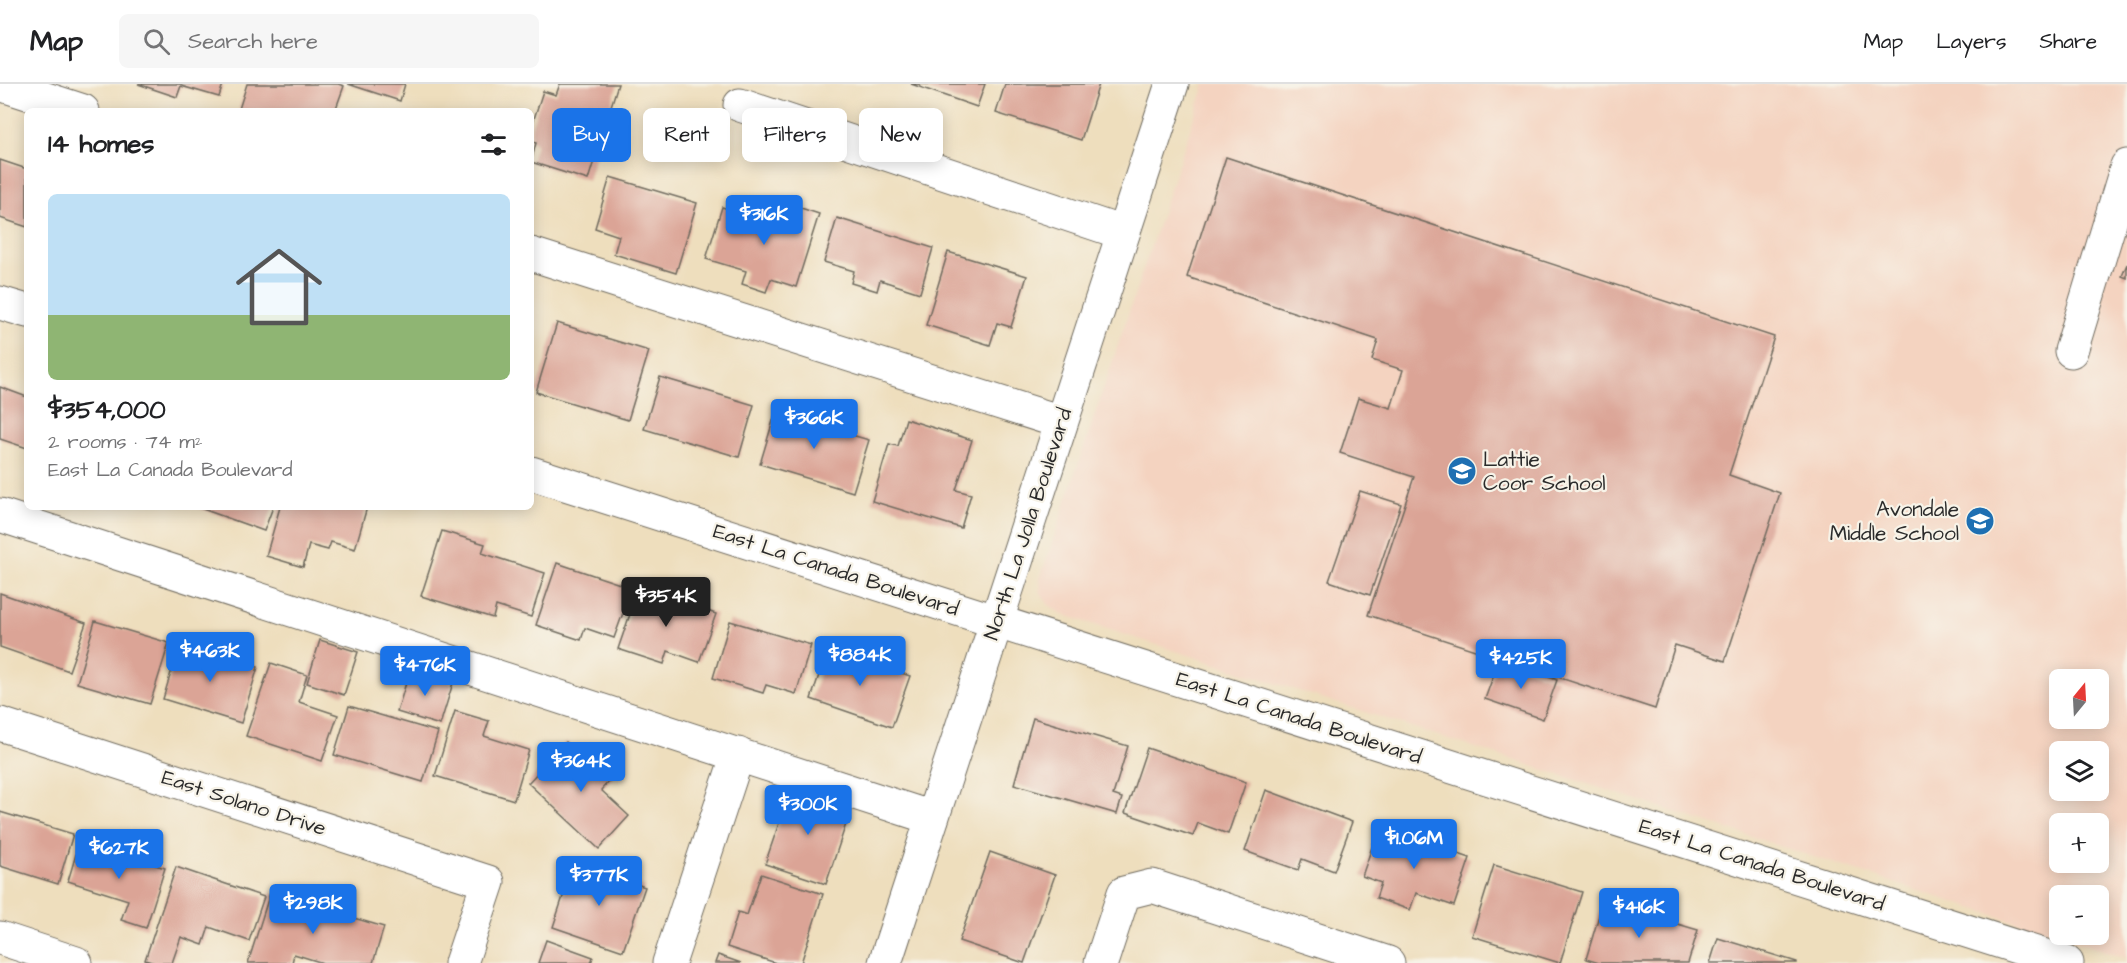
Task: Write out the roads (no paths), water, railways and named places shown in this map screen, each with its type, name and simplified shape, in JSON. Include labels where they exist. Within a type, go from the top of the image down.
[{"type":"street","points":[[0,84],[74,108]]},
{"type":"street","name":"North La Jolla Boulevard","points":[[885,963],[1172,84]]},
{"type":"street","points":[[740,105],[1123,233]]},
{"type":"street","points":[[2071,351],[2127,166]]},
{"type":"street","points":[[534,255],[1061,422]]},
{"type":"street","points":[[0,303],[24,310]]},
{"type":"street","name":"East La Canada Boulevard","points":[[534,474],[997,622],[1986,951],[2067,963]]},
{"type":"street","points":[[0,515],[932,818]]},
{"type":"street","name":"East Solano Drive","points":[[0,724],[488,882],[461,963]]},
{"type":"street","points":[[669,963],[738,754]]},
{"type":"street","points":[[1101,963],[1124,893],[1152,886],[1388,963]]},
{"type":"street","points":[[0,938],[76,963]]},
{"type":"place","name":"Lattie Coor School","points":[[1462,471]]},
{"type":"place","name":"Avondale Middle School","points":[[1980,521]]}]
